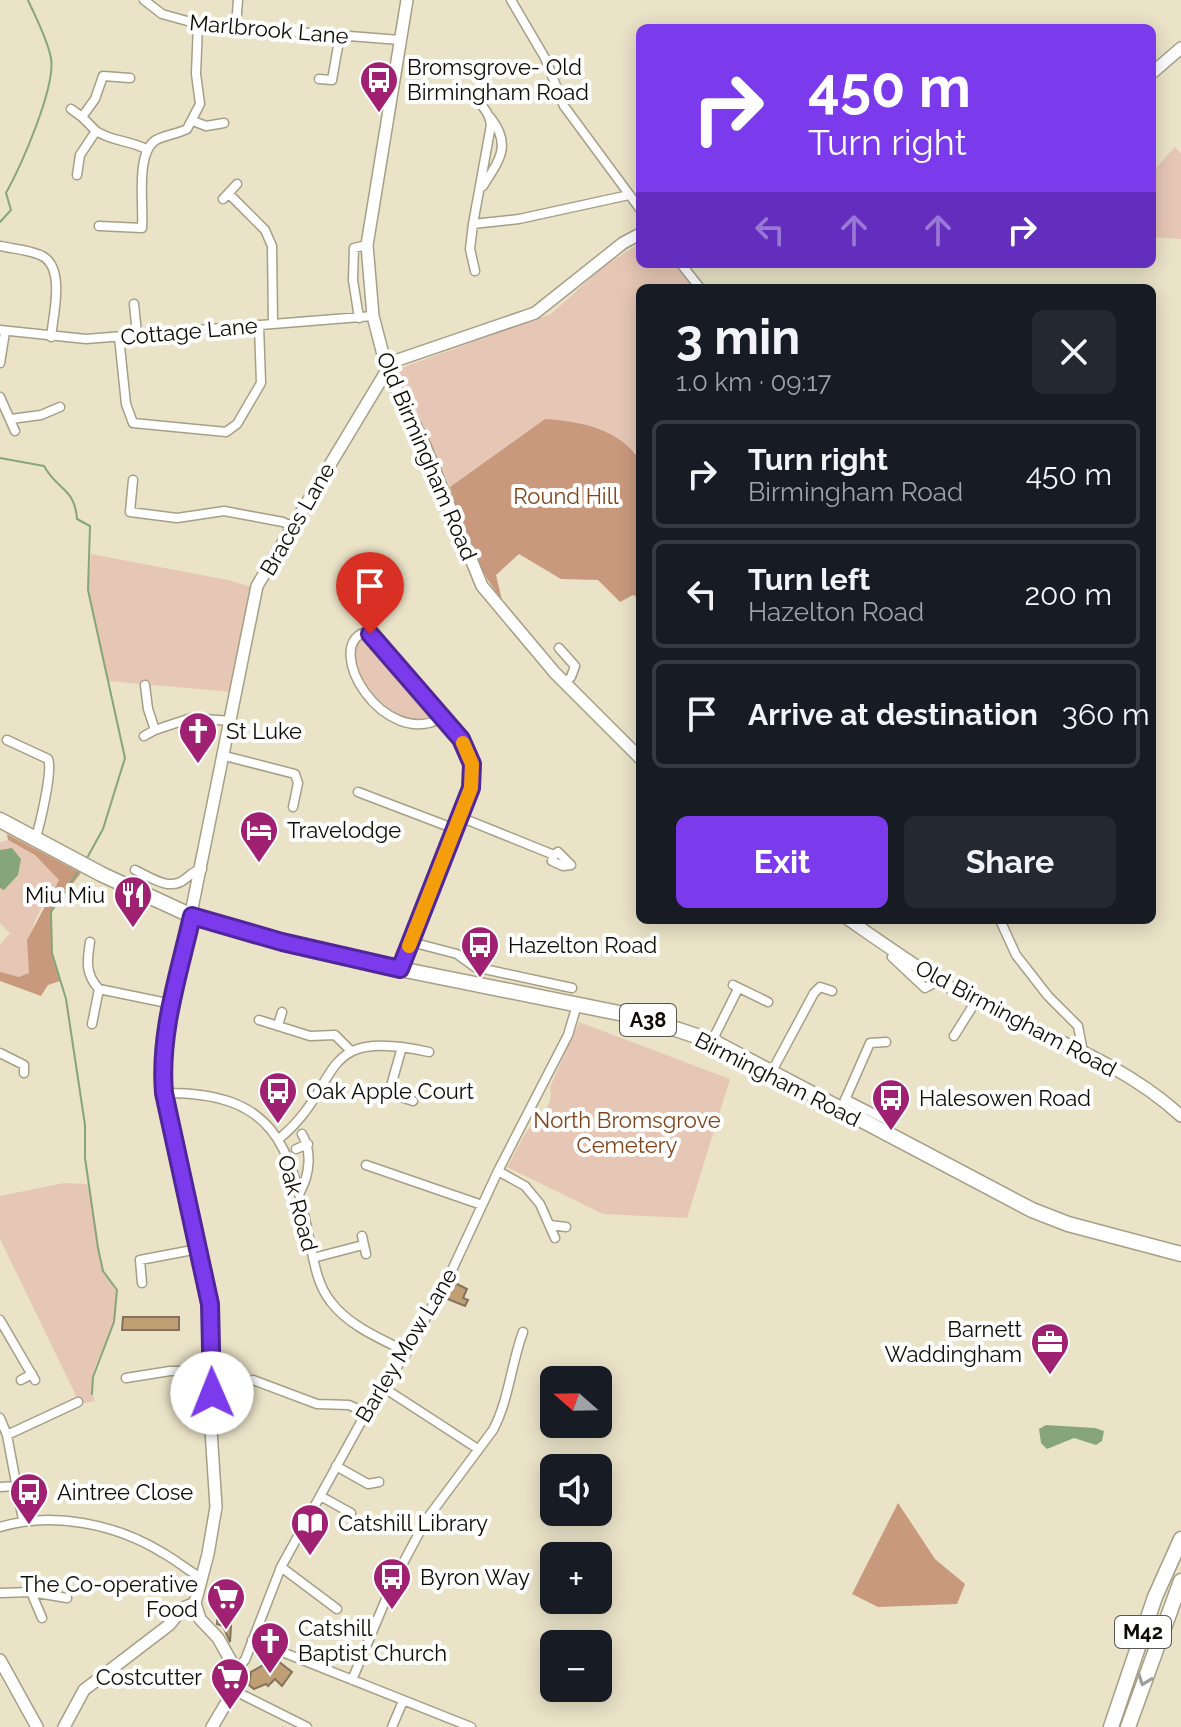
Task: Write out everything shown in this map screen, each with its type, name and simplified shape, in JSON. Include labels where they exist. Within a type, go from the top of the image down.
[{"type":"highway","name":"Birmingham Road","points":[[0,820],[83,865],[192,916],[282,942],[400,969],[639,1017],[712,1041],[771,1073],[843,1104],[1032,1210],[1068,1224],[1181,1254]]},
{"type":"highway","name":"M42","points":[[1111,1727],[1155,1597],[1181,1539]]},
{"type":"highway","name":"M42","points":[[1128,1727],[1181,1581]]},
{"type":"main road","name":"Old Birmingham Road","points":[[407,0],[367,245],[373,316],[387,367],[422,439],[482,586],[565,682],[636,754]]},
{"type":"main road","points":[[1156,70],[1181,48]]},
{"type":"main road","points":[[387,367],[535,313],[636,236]]},
{"type":"main road","name":"Braces Lane","points":[[195,1603],[216,1507],[210,1304],[164,1093],[161,1062],[257,586],[387,367]]},
{"type":"main road","name":"Old Birmingham Road","points":[[855,924],[976,1001],[1083,1052],[1160,1096],[1181,1116]]},
{"type":"main road","points":[[64,1727],[84,1690],[169,1625],[183,1608],[195,1603],[200,1619],[218,1638],[236,1670],[234,1690],[212,1727]]},
{"type":"main road","points":[[1,1666],[37,1727]]},
{"type":"street","name":"Marlbrook Lane","points":[[144,0],[162,14],[198,24],[400,40]]},
{"type":"street","points":[[236,26],[238,0]]},
{"type":"street","points":[[511,0],[545,58],[564,106],[636,204]]},
{"type":"street","points":[[142,228],[142,165],[146,149],[158,139],[187,129],[200,104],[196,74],[198,24]]},
{"type":"street","points":[[319,79],[332,80],[340,35]]},
{"type":"street","points":[[82,117],[95,99],[98,75],[130,78]]},
{"type":"street","points":[[470,95],[490,116],[504,142],[478,193]]},
{"type":"street","points":[[71,109],[109,139],[134,142],[146,149]]},
{"type":"street","points":[[475,271],[470,249],[490,116]]},
{"type":"street","points":[[193,121],[206,126],[224,123]]},
{"type":"street","points":[[77,175],[80,155],[96,131]]},
{"type":"street","points":[[237,184],[226,197],[265,230],[272,246],[273,323]]},
{"type":"street","points":[[473,224],[519,219],[629,195]]},
{"type":"street","points":[[105,228],[153,229]]},
{"type":"street","points":[[359,318],[353,280],[354,248],[367,245]]},
{"type":"street","points":[[1,246],[42,256],[52,265],[56,277],[51,337]]},
{"type":"street","points":[[684,268],[697,284]]},
{"type":"street","points":[[134,304],[137,334]]},
{"type":"street","name":"Cottage Lane","points":[[0,363],[2,331],[51,337],[119,337],[373,316]]},
{"type":"street","points":[[119,337],[126,404],[133,423],[226,432],[237,424],[261,383],[259,325]]},
{"type":"street","points":[[0,397],[15,431]]},
{"type":"street","points":[[11,419],[41,415],[60,407]]},
{"type":"street","points":[[133,480],[130,512],[177,518],[224,511],[293,527]]},
{"type":"street","points":[[400,969],[471,788],[472,764],[461,739],[375,638],[365,632],[354,637],[351,662],[357,681],[379,706],[396,719],[417,726],[442,718]]},
{"type":"street","points":[[559,648],[575,666],[565,682]]},
{"type":"street","points":[[145,685],[155,730]]},
{"type":"street","points":[[144,736],[191,718],[231,721]]},
{"type":"street","points":[[7,740],[48,759],[51,767],[42,800],[44,814],[35,840]]},
{"type":"street","points":[[225,756],[295,774],[298,783],[293,807]]},
{"type":"street","points":[[358,792],[455,829]]},
{"type":"street","points":[[460,817],[554,855]]},
{"type":"street","points":[[135,870],[173,885],[182,882],[193,871],[202,869]]},
{"type":"street","points":[[1002,924],[1016,955],[1048,996],[1078,1026],[1083,1052]]},
{"type":"street","points":[[90,942],[86,964],[91,980],[99,989],[172,1004]]},
{"type":"street","points":[[411,942],[457,954],[475,967],[572,988]]},
{"type":"street","points":[[712,1041],[736,987],[768,1002]]},
{"type":"street","points":[[771,1073],[814,993],[820,987],[832,991]]},
{"type":"street","points":[[92,1024],[99,989]]},
{"type":"street","points":[[954,1036],[976,1001]]},
{"type":"street","name":"Barley Mow Lane","points":[[236,1670],[245,1660],[281,1567],[366,1413],[407,1352],[452,1270],[498,1171],[568,1035],[577,1005]]},
{"type":"street","points":[[278,1025],[282,1012]]},
{"type":"street","points":[[259,1020],[310,1036],[335,1035],[351,1051]]},
{"type":"street","points":[[886,1042],[870,1043],[843,1104],[890,1122]]},
{"type":"street","points":[[280,1138],[301,1120],[330,1070],[351,1051],[366,1046],[402,1047],[429,1052]]},
{"type":"street","points":[[402,1047],[389,1093],[413,1101]]},
{"type":"street","points":[[0,1053],[26,1065]]},
{"type":"street","name":"Oak Road","points":[[164,1093],[181,1092],[238,1104],[253,1111],[280,1138],[293,1165],[319,1282],[342,1313],[380,1339],[407,1352]]},
{"type":"street","points":[[300,1192],[307,1179],[308,1144],[302,1134]]},
{"type":"street","points":[[296,1149],[308,1144]]},
{"type":"street","points":[[366,1165],[482,1205]]},
{"type":"street","points":[[498,1171],[525,1186],[540,1204],[555,1238]]},
{"type":"street","points":[[550,1225],[566,1227]]},
{"type":"street","points":[[313,1258],[364,1245]]},
{"type":"street","points":[[142,1283],[140,1260],[198,1249]]},
{"type":"street","points":[[0,1320],[33,1377],[21,1380]]},
{"type":"street","points":[[352,1680],[394,1580],[419,1532],[501,1414],[511,1365],[523,1332]]},
{"type":"street","points":[[132,1374],[211,1371]]},
{"type":"street","points":[[253,1380],[317,1404],[349,1405],[366,1413]]},
{"type":"street","points":[[384,1388],[478,1449]]},
{"type":"street","points":[[7,1435],[78,1402]]},
{"type":"street","points":[[0,1418],[7,1435],[23,1520]]},
{"type":"street","points":[[336,1466],[368,1484],[379,1482]]},
{"type":"street","points":[[0,1487],[17,1486]]},
{"type":"street","points":[[322,1497],[351,1513]]},
{"type":"street","points":[[0,1527],[23,1520],[74,1522],[132,1538],[164,1553],[200,1577]]},
{"type":"street","points":[[281,1567],[319,1603],[337,1609]]},
{"type":"street","points":[[0,1593],[31,1592],[67,1598]]},
{"type":"street","points":[[31,1592],[42,1618]]},
{"type":"street","points":[[252,1640],[471,1727]]},
{"type":"street","points":[[243,1695],[307,1727]]},
{"type":"street","points":[[392,1727],[403,1701]]},
{"type":"green space","points":[[1175,147],[1181,154],[1181,239],[1156,237],[1156,168]]},
{"type":"green space","points":[[636,246],[636,268],[677,268],[690,284],[636,284],[636,454],[545,419],[450,487],[398,369],[551,314],[604,266]]},
{"type":"green space","name":"Round Hill","points":[[545,419],[572,422],[611,434],[636,456],[636,596],[620,602],[598,580],[561,579],[519,554],[496,575],[502,600],[477,560],[450,487]]},
{"type":"green space","points":[[91,554],[251,587],[232,692],[108,681],[88,590]]},
{"type":"green space","points":[[366,636],[393,664],[392,668],[403,682],[408,683],[433,711],[428,722],[399,716],[379,704],[364,688],[357,670],[355,650],[356,641]]},
{"type":"green space","points":[[7,834],[81,873],[51,912],[52,953],[60,981],[48,985],[41,996],[0,981],[0,972],[19,977],[29,973],[27,940],[59,880],[35,855],[8,840]]},
{"type":"green space","points":[[8,840],[35,855],[59,880],[34,924],[29,945],[30,975],[19,977],[0,973],[0,945],[10,933],[0,923],[0,842]]},
{"type":"green space","name":"North Bromsgrove Cemetery","points":[[579,1022],[730,1079],[687,1218],[603,1214],[507,1167],[527,1131],[546,1109],[550,1087]]},
{"type":"green space","points":[[64,1183],[88,1184],[103,1271],[117,1290],[114,1322],[92,1381],[95,1401],[80,1404],[0,1239],[0,1196]]},
{"type":"green space","points":[[898,1503],[935,1559],[965,1584],[957,1604],[878,1607],[852,1594]]},
{"type":"shaded area","points":[[12,848],[21,859],[18,875],[4,890],[0,888],[0,850]]},
{"type":"shaded area","points":[[1046,1425],[1104,1431],[1102,1441],[1096,1445],[1074,1438],[1047,1449],[1041,1443],[1039,1429]]},
{"type":"building","points":[[453,1282],[467,1289],[463,1298],[468,1300],[465,1306],[445,1298]]},
{"type":"building","points":[[123,1317],[179,1317],[179,1330],[122,1330]]},
{"type":"building","name":"The Co-operative Food","points":[[218,1609],[232,1610],[230,1642],[223,1626],[217,1624]]},
{"type":"building","name":"Catshill Baptist Church","points":[[278,1661],[292,1672],[282,1686],[275,1679],[268,1686],[254,1689],[249,1685],[251,1672],[265,1664],[272,1668]]},
{"type":"waterway","points":[[0,222],[11,210],[6,193],[36,126],[51,71],[47,43],[28,0]]},
{"type":"waterway","points":[[0,458],[44,466],[73,501],[77,519],[90,526],[88,590],[125,758],[103,829],[87,858]]},
{"type":"waterway","points":[[79,870],[51,912],[52,953],[66,999],[85,1125],[85,1158],[98,1248],[103,1271],[117,1290],[114,1322],[93,1377],[92,1394]]},
{"type":"slow traffic","points":[[409,946],[471,788],[472,764],[463,743]]},
{"type":"place","name":"Bromsgrove- Old Birmingham Road","points":[[379,114]]},
{"type":"place","name":"St Luke","points":[[198,765]]},
{"type":"place","name":"Travelodge","points":[[259,864]]},
{"type":"place","name":"Miu Miu","points":[[133,929]]},
{"type":"place","name":"Hazelton Road","points":[[480,979]]},
{"type":"place","name":"Oak Apple Court","points":[[278,1125]]},
{"type":"place","name":"Halesowen Road","points":[[891,1132]]},
{"type":"place","name":"Barnett Waddingham","points":[[1050,1376]]},
{"type":"place","name":"Aintree Close","points":[[29,1526]]},
{"type":"place","name":"Catshill Library","points":[[310,1557]]},
{"type":"place","name":"Byron Way","points":[[392,1611]]},
{"type":"place","name":"The Co-operative Food","points":[[226,1631]]},
{"type":"place","name":"Catshill Baptist Church","points":[[270,1675]]},
{"type":"place","name":"Costcutter","points":[[230,1711]]},
{"type":"route","points":[[212,1393],[210,1304],[164,1093],[161,1062],[192,916],[282,942],[400,969],[471,788],[472,764],[461,739],[370,634]]}]
